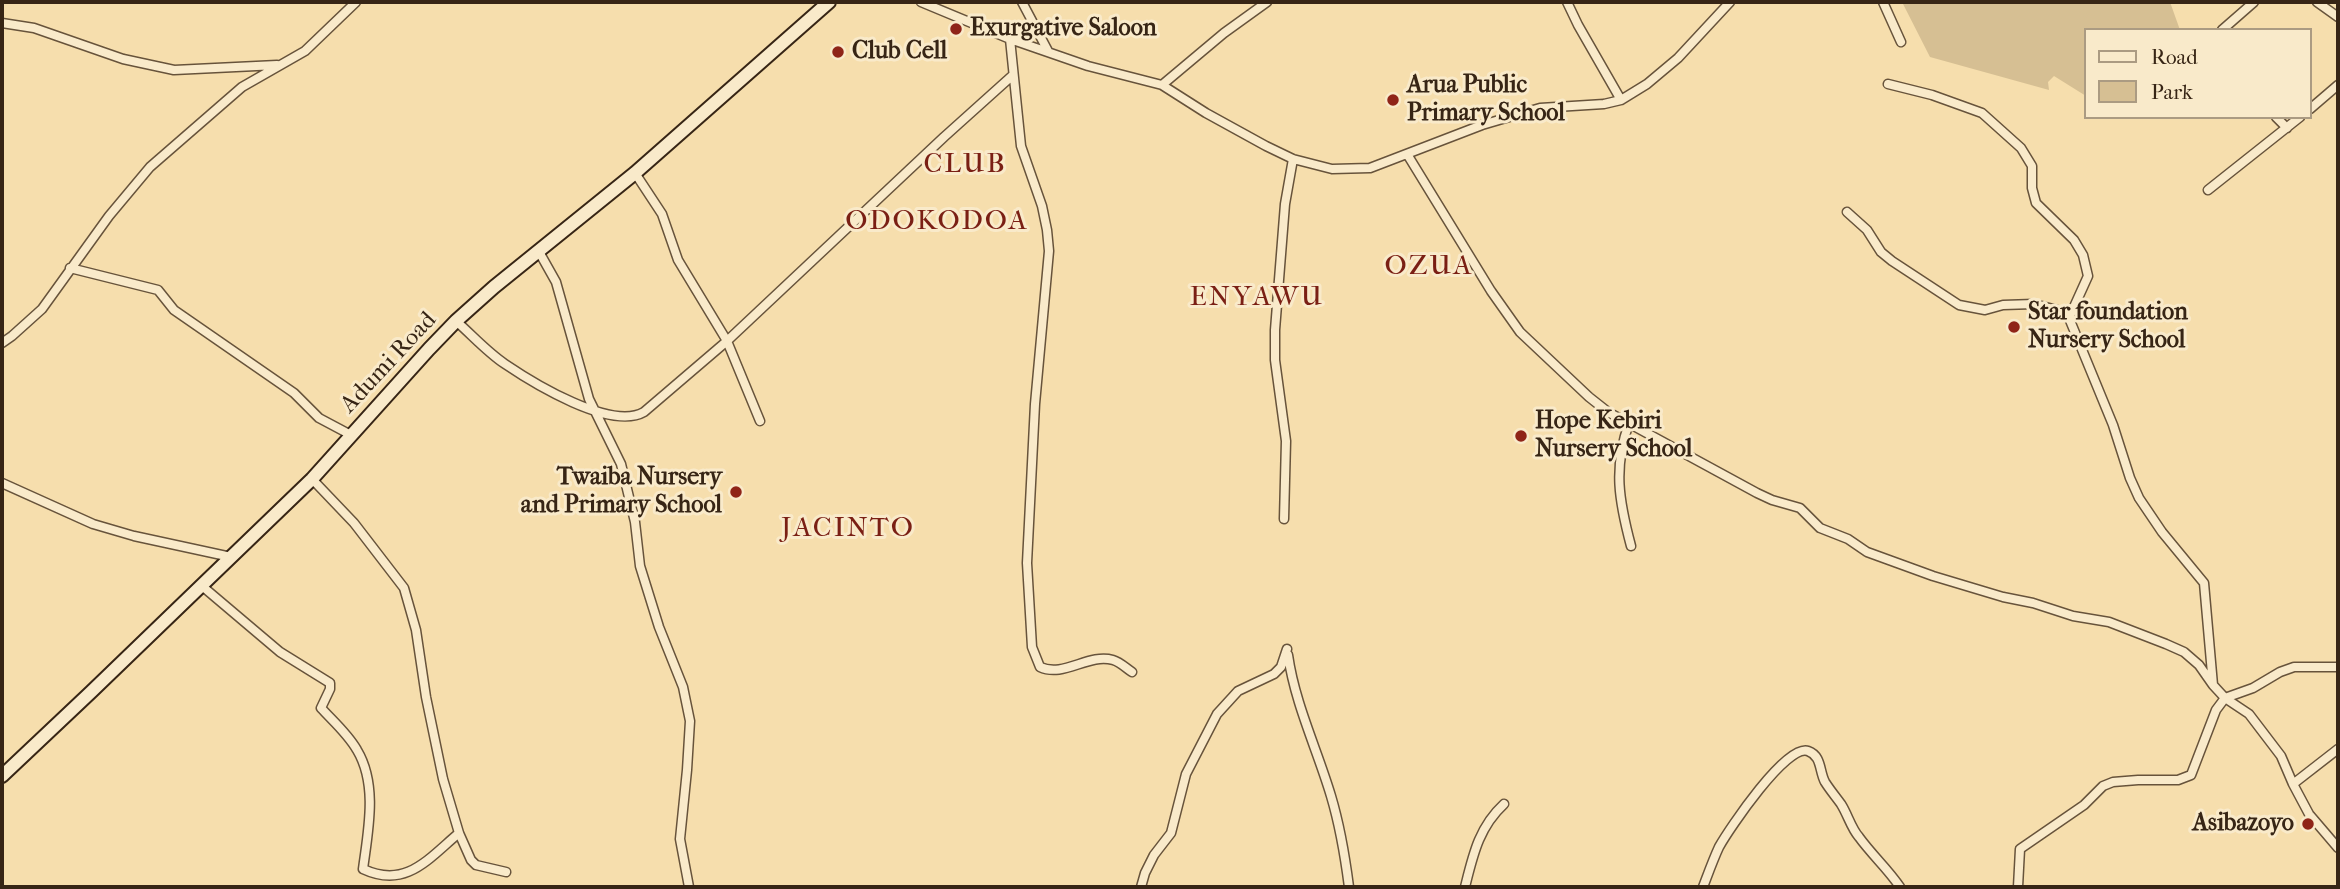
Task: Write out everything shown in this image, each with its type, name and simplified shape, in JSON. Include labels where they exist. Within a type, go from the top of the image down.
[{"type":"main road","name":"Adumi Road","points":[[2,775],[312,479],[456,321],[538,250],[635,173],[830,2]]},
{"type":"street","points":[[2,343],[42,309],[127,193],[150,167],[242,87],[305,51],[356,2]]},
{"type":"street","points":[[921,2],[1010,39],[1087,66],[1162,85],[1206,113],[1293,159],[1332,169],[1370,168],[1482,125],[1540,108],[1604,104],[1621,100],[1647,84],[1678,58],[1730,2]]},
{"type":"street","points":[[1162,85],[1224,33],[1267,2]]},
{"type":"street","points":[[1567,2],[1621,100]]},
{"type":"street","points":[[1883,2],[1900,42]]},
{"type":"street","points":[[2316,2],[2338,17]]},
{"type":"street","points":[[1025,3],[1048,51]]},
{"type":"street","points":[[2224,28],[2251,3]]},
{"type":"street","points":[[2,23],[34,27],[123,59],[174,70],[283,65]]},
{"type":"street","points":[[1010,39],[1021,146],[1042,206],[1048,230],[1049,251],[1029,507],[1027,563],[1032,647],[1040,667],[1048,671],[1108,659],[1117,661],[1132,672]]},
{"type":"street","points":[[456,321],[503,363],[573,402],[596,411],[636,417],[727,341],[944,136],[1013,75]]},
{"type":"street","points":[[1888,84],[1932,95],[1982,113],[2021,148],[2032,166],[2032,188],[2036,203],[2074,240],[2083,255],[2088,276],[2069,318]]},
{"type":"street","points":[[2312,107],[2338,85]]},
{"type":"street","points":[[2278,119],[2287,128]]},
{"type":"street","points":[[2208,190],[2298,119]]},
{"type":"street","points":[[1407,154],[1491,291],[1520,332],[1608,412],[1757,493],[1800,508],[1820,528],[1848,539],[1867,552],[2003,597],[2073,616],[2109,622],[2184,652],[2199,665],[2225,698],[2249,714],[2281,756],[2309,814],[2338,848]]},
{"type":"street","points":[[1284,519],[1286,441],[1275,360],[1275,330],[1285,204],[1293,159]]},
{"type":"street","points":[[635,173],[662,214],[678,260],[727,341],[760,421]]},
{"type":"street","points":[[1847,212],[1867,230],[1881,252],[1959,305],[1988,310],[2003,305],[2034,304],[2047,306],[2069,318],[2113,425],[2139,498],[2162,532],[2204,583],[2213,685]]},
{"type":"street","points":[[538,250],[556,282],[589,399],[621,464],[635,522],[640,566],[654,615],[683,687],[690,721],[680,839],[689,887]]},
{"type":"street","points":[[70,268],[159,290],[174,310],[294,393],[319,418],[351,435]]},
{"type":"street","points":[[1629,423],[1619,462],[1618,486],[1631,546]]},
{"type":"street","points":[[312,479],[354,523],[408,596],[443,779],[459,833],[476,865],[506,872]]},
{"type":"street","points":[[2,483],[93,524],[134,536],[231,556]]},
{"type":"street","points":[[202,586],[280,652],[330,683],[321,708],[356,747],[366,774],[370,803],[363,869],[376,876],[399,878],[411,873],[459,833]]},
{"type":"street","points":[[1141,887],[1154,855],[1171,833],[1186,775],[1217,713],[1238,691],[1274,674],[1281,667],[1287,649],[1291,678],[1343,841],[1349,887]]},
{"type":"street","points":[[2018,887],[2020,849],[2084,805],[2103,786],[2113,782],[2138,780],[2178,780],[2191,775],[2216,710],[2225,698],[2253,688],[2294,667],[2338,667]]},
{"type":"street","points":[[2293,784],[2338,749]]},
{"type":"street","points":[[1703,887],[1719,847],[1750,802],[1784,762],[1802,750],[1816,756],[1825,782],[1842,806],[1857,835],[1900,887]]},
{"type":"street","points":[[1465,887],[1480,833],[1490,817],[1504,804]]},
{"type":"green space","points":[[1902,2],[2170,2],[2179,28],[2084,28],[2084,95],[2054,76],[2048,82],[2049,90],[1930,57]]},
{"type":"place","name":"Exurgative Saloon","points":[[956,29]]},
{"type":"place","name":"Club Cell","points":[[838,52]]},
{"type":"place","name":"Arua Public Primary School","points":[[1393,100]]},
{"type":"place","name":"Star foundation Nursery School","points":[[2014,327]]},
{"type":"place","name":"Hope Kebiri Nursery School","points":[[1521,436]]},
{"type":"place","name":"Twaiba Nursery and Primary School","points":[[736,492]]},
{"type":"place","name":"Asibazoyo","points":[[2308,824]]},
{"type":"district","name":"CLUB","points":[[965,165]]},
{"type":"district","name":"ODOKODOA","points":[[937,222]]},
{"type":"district","name":"OZUA","points":[[1429,267]]},
{"type":"district","name":"ENYAWU","points":[[1257,298]]},
{"type":"district","name":"JACINTO","points":[[848,529]]}]
